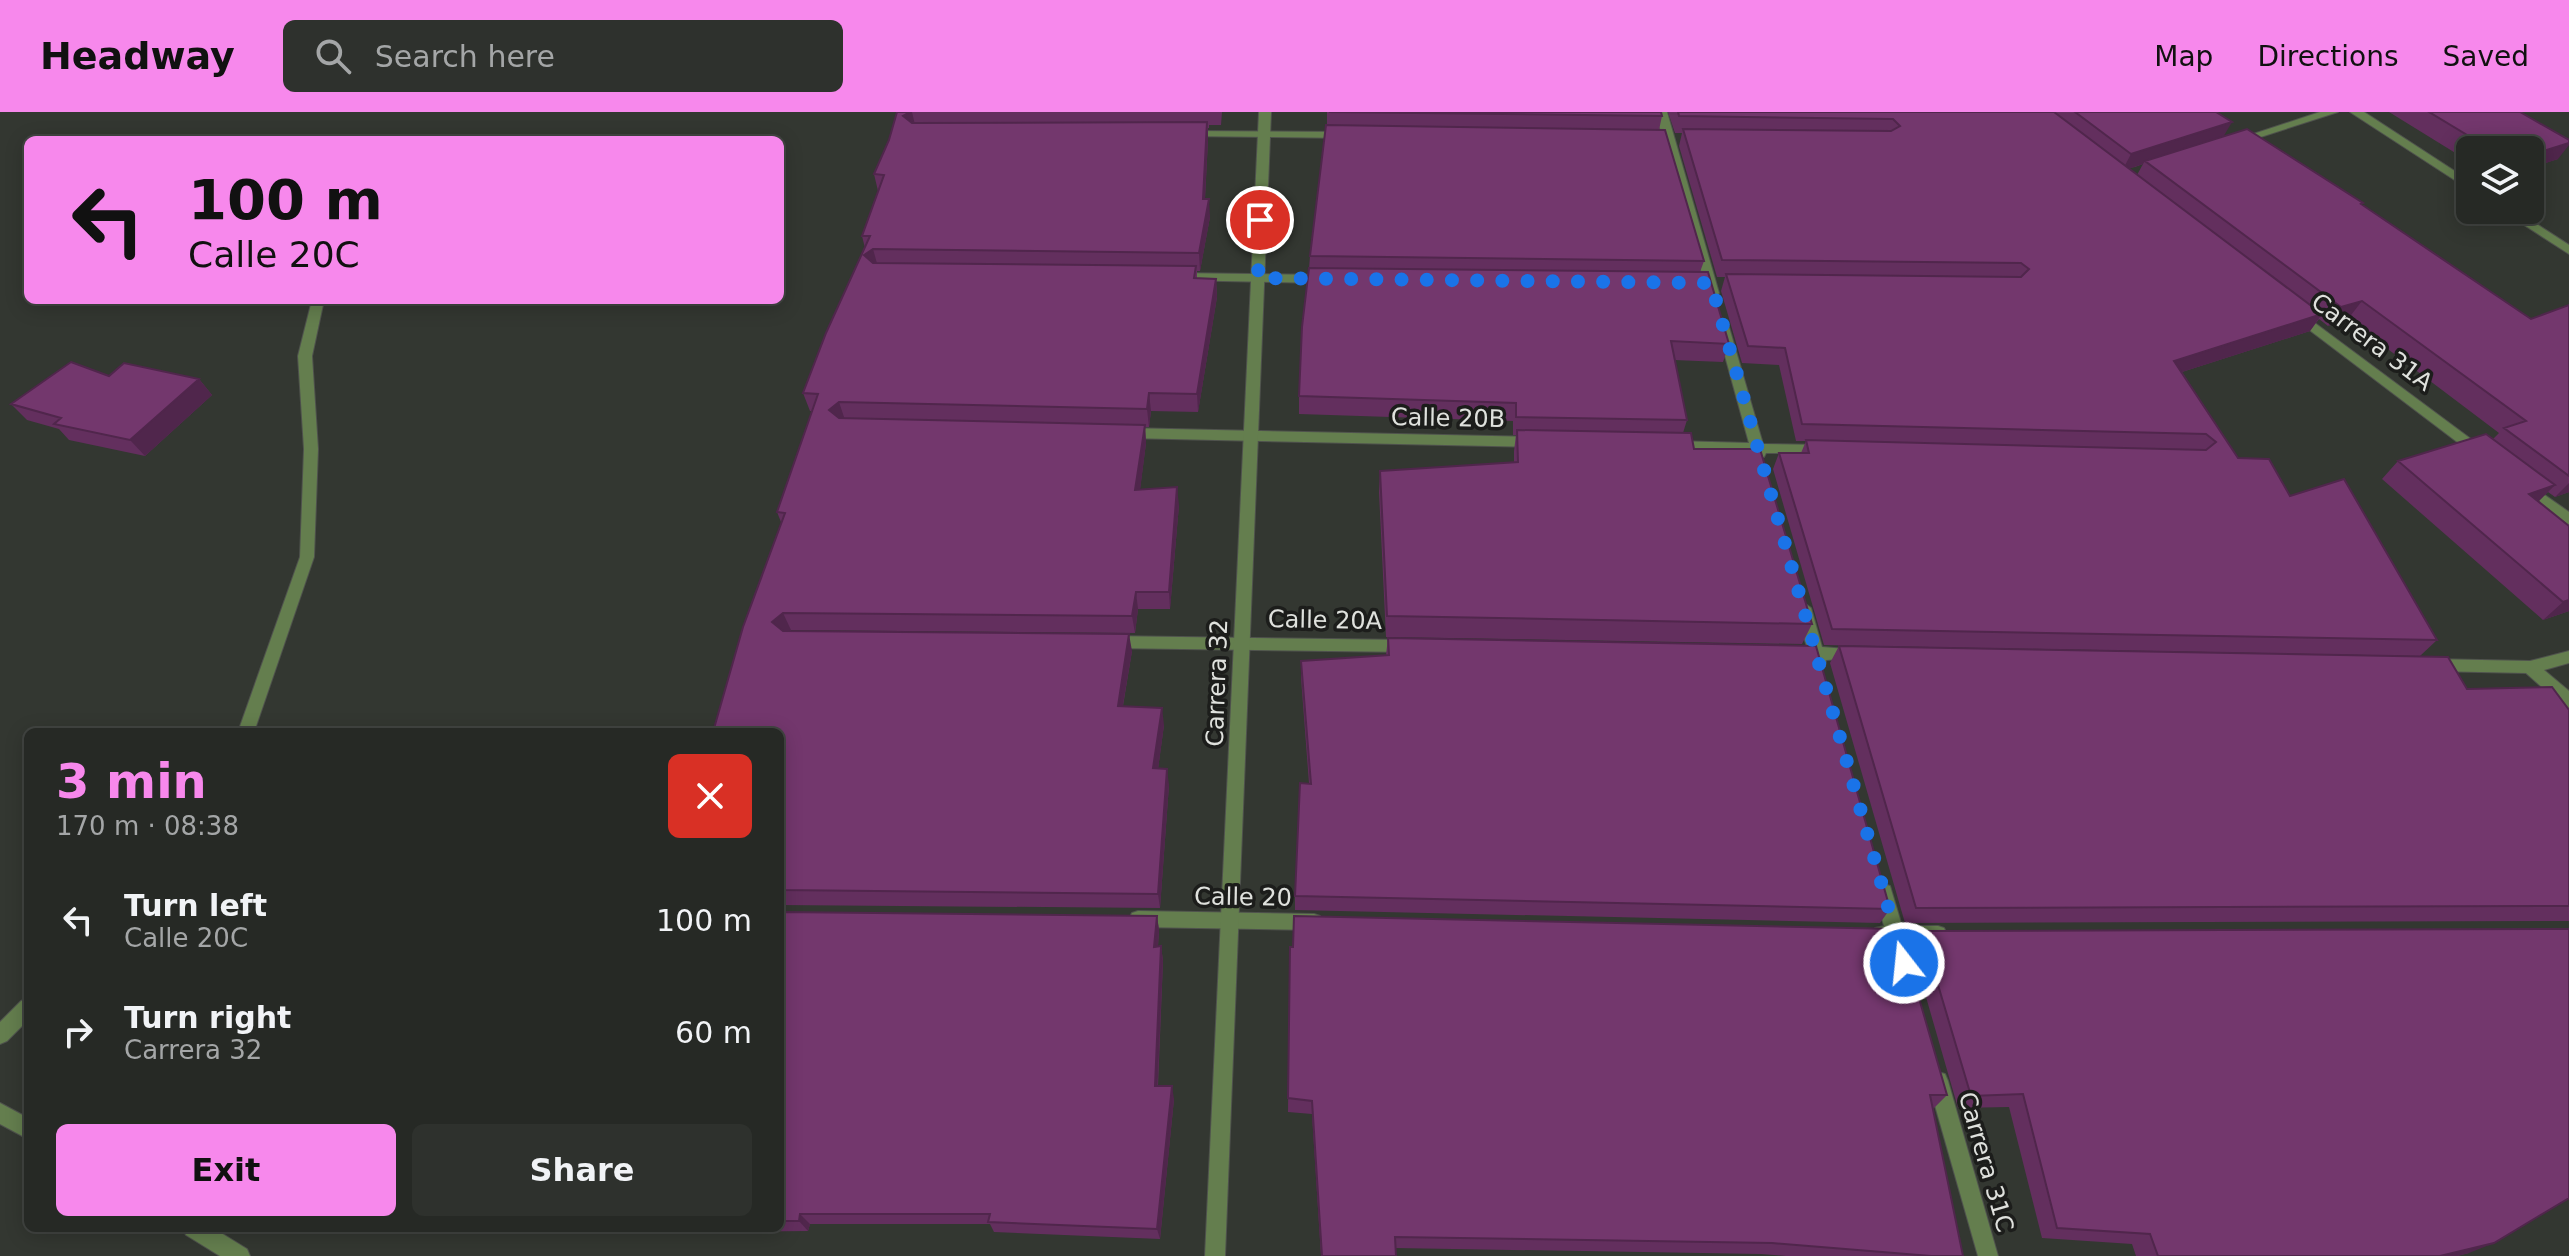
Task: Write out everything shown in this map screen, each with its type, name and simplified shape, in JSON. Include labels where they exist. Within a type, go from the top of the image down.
[{"type":"street","name":"Carrera 32","points":[[1215,1256],[1265,112]]},
{"type":"street","points":[[1661,112],[1766,477]]},
{"type":"street","points":[[2225,145],[2332,112]]},
{"type":"street","points":[[2356,112],[2456,177]]},
{"type":"street","points":[[1169,134],[1358,135]]},
{"type":"street","points":[[2529,224],[2569,250]]},
{"type":"street","points":[[1163,277],[1336,279]]},
{"type":"street","name":"Carrera 31A","points":[[2281,301],[2494,463]]},
{"type":"street","points":[[247,728],[307,557],[311,449],[305,356],[317,304]]},
{"type":"street","name":"Calle 20B","points":[[1110,432],[1552,443]]},
{"type":"street","points":[[1662,445],[1835,450]]},
{"type":"street","points":[[2519,482],[2569,520]]},
{"type":"street","points":[[1799,595],[1825,683]]},
{"type":"street","name":"Calle 20A","points":[[1087,642],[1434,646]]},
{"type":"street","points":[[1784,653],[1864,654]]},
{"type":"street","points":[[2419,665],[2530,667],[2569,657]]},
{"type":"street","points":[[2530,667],[2569,701]]},
{"type":"street","points":[[1879,875],[1904,965]]},
{"type":"street","name":"Calle 20","points":[[1122,919],[1325,922]]},
{"type":"street","points":[[1864,933],[1958,934]]},
{"type":"street","points":[[0,1035],[24,1011]]},
{"type":"street","name":"Carrera 31C","points":[[1935,1072],[1988,1256]]},
{"type":"street","points":[[0,1113],[24,1127]]},
{"type":"street","points":[[200,1232],[240,1256]]},
{"type":"building","points":[[897,112],[910,112],[903,116],[912,123],[1207,122],[1203,199],[1209,199],[1199,253],[873,249],[864,255],[873,263],[1196,266],[1194,278],[1216,279],[1197,394],[1149,393],[1147,409],[839,402],[829,410],[839,418],[1145,425],[1135,490],[1177,487],[1169,592],[1136,592],[1132,616],[783,613],[772,622],[783,631],[1129,634],[1118,706],[1162,708],[1153,768],[1167,769],[1158,894],[784,890],[784,728],[714,728],[743,627],[785,513],[777,512],[818,394],[803,393],[870,236],[862,236],[884,175],[874,174]]},
{"type":"building","points":[[1329,112],[1661,112],[1662,116]]},
{"type":"building","points":[[1678,112],[2054,112],[2322,314],[2174,361],[2238,458],[2269,459],[2290,496],[2344,479],[2437,640],[1832,629],[1779,453],[1809,453],[1806,440],[2206,450],[2216,442],[2206,434],[1802,424],[1785,348],[1748,346],[1726,274],[2021,277],[2029,269],[2021,263],[1722,260],[1683,129],[1891,131],[1900,126],[1893,119],[1679,116]]},
{"type":"building","points":[[2075,112],[2216,112],[2232,122],[2131,154]]},
{"type":"building","points":[[2429,112],[2520,112],[2569,140],[2569,143],[2544,151],[2544,136],[2469,136]]},
{"type":"building","points":[[1326,125],[1665,130],[1704,261],[1310,256]]},
{"type":"building","points":[[2247,129],[2363,203],[2531,319],[2569,305],[2569,476],[2504,428],[2526,421],[2362,301],[2341,307],[2145,161]]},
{"type":"building","points":[[1309,268],[1708,272],[1729,344],[1671,341],[1687,420],[1516,417],[1516,403],[1299,396]]},
{"type":"building","points":[[71,362],[109,376],[124,363],[199,379],[130,440],[54,424],[61,418],[11,404]]},
{"type":"building","points":[[1517,430],[1691,433],[1694,449],[1760,449],[1812,624],[1387,616],[1380,471],[1518,462]]},
{"type":"building","points":[[2486,434],[2555,485],[2529,494],[2569,526],[2569,600],[2563,602],[2398,461]]},
{"type":"building","points":[[1388,638],[1816,646],[1890,909],[1295,896],[1300,783],[1311,784],[1301,661],[1389,655]]},
{"type":"building","points":[[1839,646],[2448,657],[2467,689],[2552,687],[2569,710],[2569,906],[1916,908]]},
{"type":"building","points":[[784,912],[1157,916],[1154,947],[1161,946],[1155,1086],[1172,1086],[1157,1229],[988,1222],[990,1214],[800,1214],[799,1221],[784,1221]]},
{"type":"building","points":[[1294,916],[1899,929],[1947,1095],[1930,1095],[1963,1256],[1772,1243],[1395,1237],[1396,1256],[1322,1256],[1312,1101],[1288,1098],[1290,947],[1293,947]]},
{"type":"building","points":[[2569,929],[2569,1198],[2494,1243],[2440,1256],[2158,1256],[2150,1234],[2057,1228],[2023,1094],[1971,1096],[1922,931]]},
{"type":"route","points":[[1260,220],[1258,278],[1711,283],[1904,963]]}]
